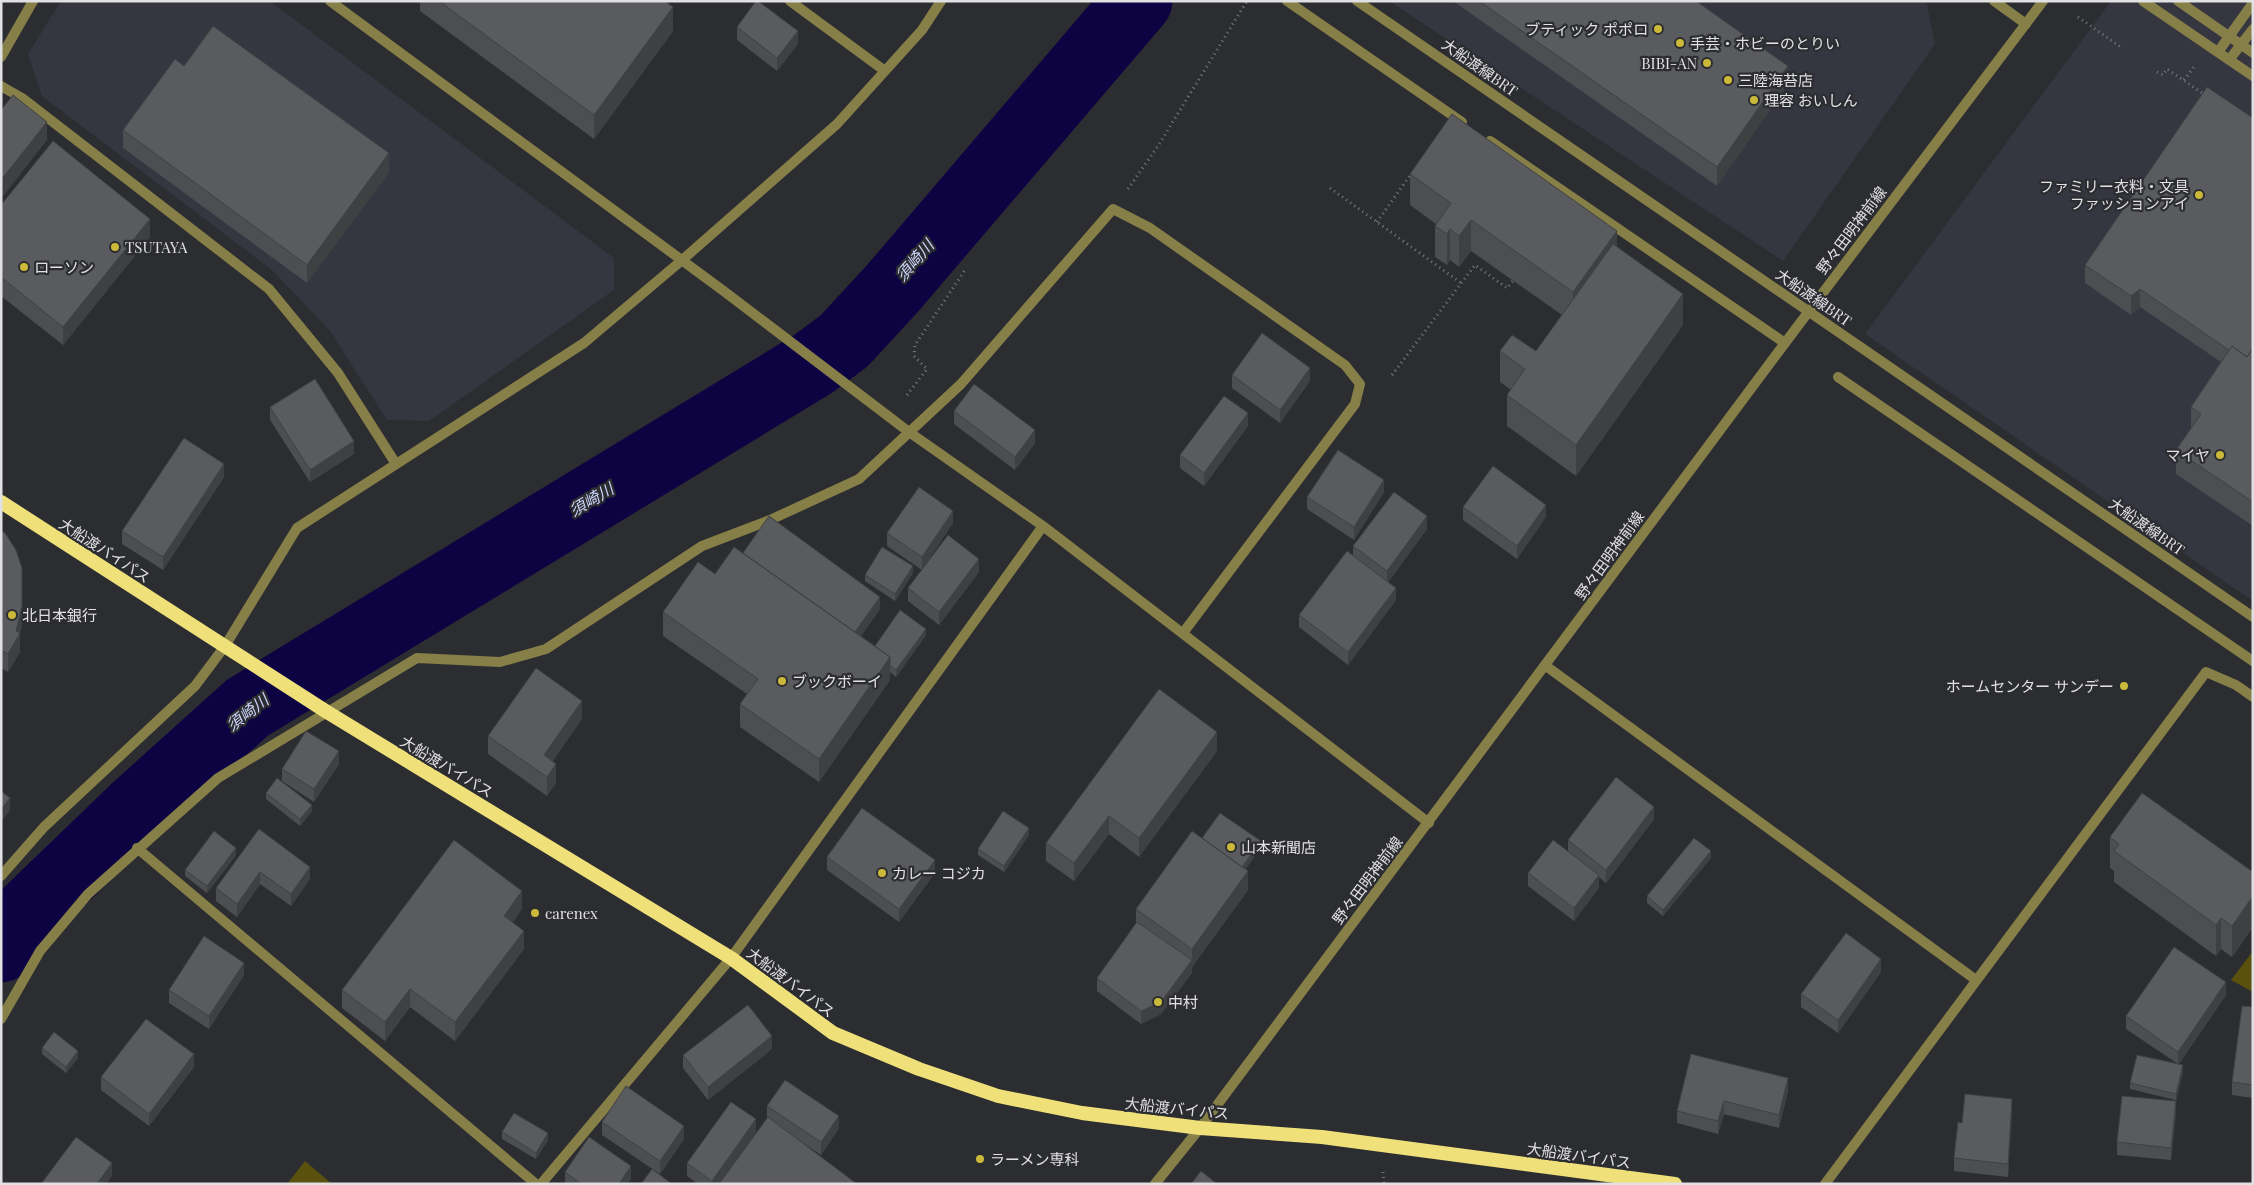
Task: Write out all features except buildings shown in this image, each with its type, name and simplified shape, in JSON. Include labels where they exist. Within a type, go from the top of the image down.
[{"type":"highway","name":"大船渡バイパス","points":[[1,502],[326,712],[731,958],[833,1033],[919,1069],[998,1096],[1082,1113],[1200,1128],[1322,1136],[1675,1184]]},
{"type":"street","points":[[1,57],[33,1]]},
{"type":"street","points":[[330,1],[725,292],[909,432],[1043,526],[1429,823]]},
{"type":"street","points":[[790,1],[885,71]]},
{"type":"street","points":[[1,876],[44,826],[195,686],[225,646],[297,528],[584,343],[682,261],[837,124],[922,30],[942,1]]},
{"type":"street","points":[[1287,1],[1784,343]]},
{"type":"street","name":"大船渡線BRT","points":[[1357,1],[2253,617]]},
{"type":"street","points":[[1994,1],[2026,24]]},
{"type":"street","name":"野々田明神前線","points":[[1155,1184],[1200,1128],[1429,823],[1784,343],[2043,1]]},
{"type":"street","points":[[2143,1],[2253,76]]},
{"type":"street","points":[[2178,1],[2253,53]]},
{"type":"street","points":[[2218,52],[2253,3]]},
{"type":"street","points":[[2228,60],[2253,29]]},
{"type":"street","points":[[1,86],[22,98],[269,289],[338,374],[396,464]]},
{"type":"street","points":[[1,1019],[40,951],[88,894],[137,848],[218,778],[417,658],[500,662],[546,649],[702,546],[770,520],[859,479],[961,384],[1114,210],[1150,228],[1345,365],[1360,384],[1355,404],[1182,633]]},
{"type":"street","points":[[1838,377],[2253,661]]},
{"type":"street","points":[[541,1184],[731,958],[1043,526]]},
{"type":"street","points":[[1546,666],[1976,980]]},
{"type":"street","points":[[1826,1184],[2206,672],[2236,685],[2253,697]]},
{"type":"street","points":[[137,848],[536,1184]]},
{"type":"path","points":[[1114,210],[1158,146],[1247,1]]},
{"type":"path","points":[[2078,16],[2122,48]]},
{"type":"path","points":[[2157,72],[2163,75],[2167,69],[2208,97]]},
{"type":"path","points":[[1377,222],[1417,166]]},
{"type":"path","points":[[1330,188],[1461,283]]},
{"type":"path","points":[[1392,374],[1475,264],[1508,288],[1513,281]]},
{"type":"path","points":[[907,395],[927,369],[914,356],[915,345],[966,270]]},
{"type":"shaded area","points":[[61,1],[270,1],[614,258],[614,290],[429,421],[387,420],[330,331],[272,270],[42,96],[28,54]]},
{"type":"shaded area","points":[[1389,1],[1924,1],[1927,4],[1935,44],[1783,261]]},
{"type":"shaded area","points":[[2111,1],[2253,1],[2253,601],[1865,334]]},
{"type":"shaded area","points":[[2253,951],[2253,992],[2231,980]]},
{"type":"shaded area","points":[[305,1161],[332,1184],[287,1184]]},
{"type":"waterway","name":"須崎川","points":[[1,948],[26,914],[135,809],[247,708],[813,364],[844,341],[892,289],[1138,1]]},
{"type":"place","name":"ブティック ポポロ","points":[[1658,29]]},
{"type":"place","name":"手芸・ホビーのとりい","points":[[1680,43]]},
{"type":"place","name":"BIBI-AN","points":[[1707,63]]},
{"type":"place","name":"三陸海苔店","points":[[1728,80]]},
{"type":"place","name":"理容 おいしん","points":[[1754,100]]},
{"type":"place","name":"ファミリー衣料・文具 ファッションアイ","points":[[2199,195]]},
{"type":"place","name":"TSUTAYA","points":[[115,247]]},
{"type":"place","name":"ローソン","points":[[24,267]]},
{"type":"place","name":"マイヤ","points":[[2220,455]]},
{"type":"place","name":"北日本銀行","points":[[12,615]]},
{"type":"place","name":"ブックボーイ","points":[[782,681]]},
{"type":"place","name":"ホームセンター サンデー","points":[[2124,686]]},
{"type":"place","name":"山本新聞店","points":[[1231,847]]},
{"type":"place","name":"カレー コジカ","points":[[882,873]]},
{"type":"place","name":"carenex","points":[[535,913]]},
{"type":"place","name":"中村","points":[[1158,1002]]},
{"type":"place","name":"ラーメン専科","points":[[980,1159]]}]
